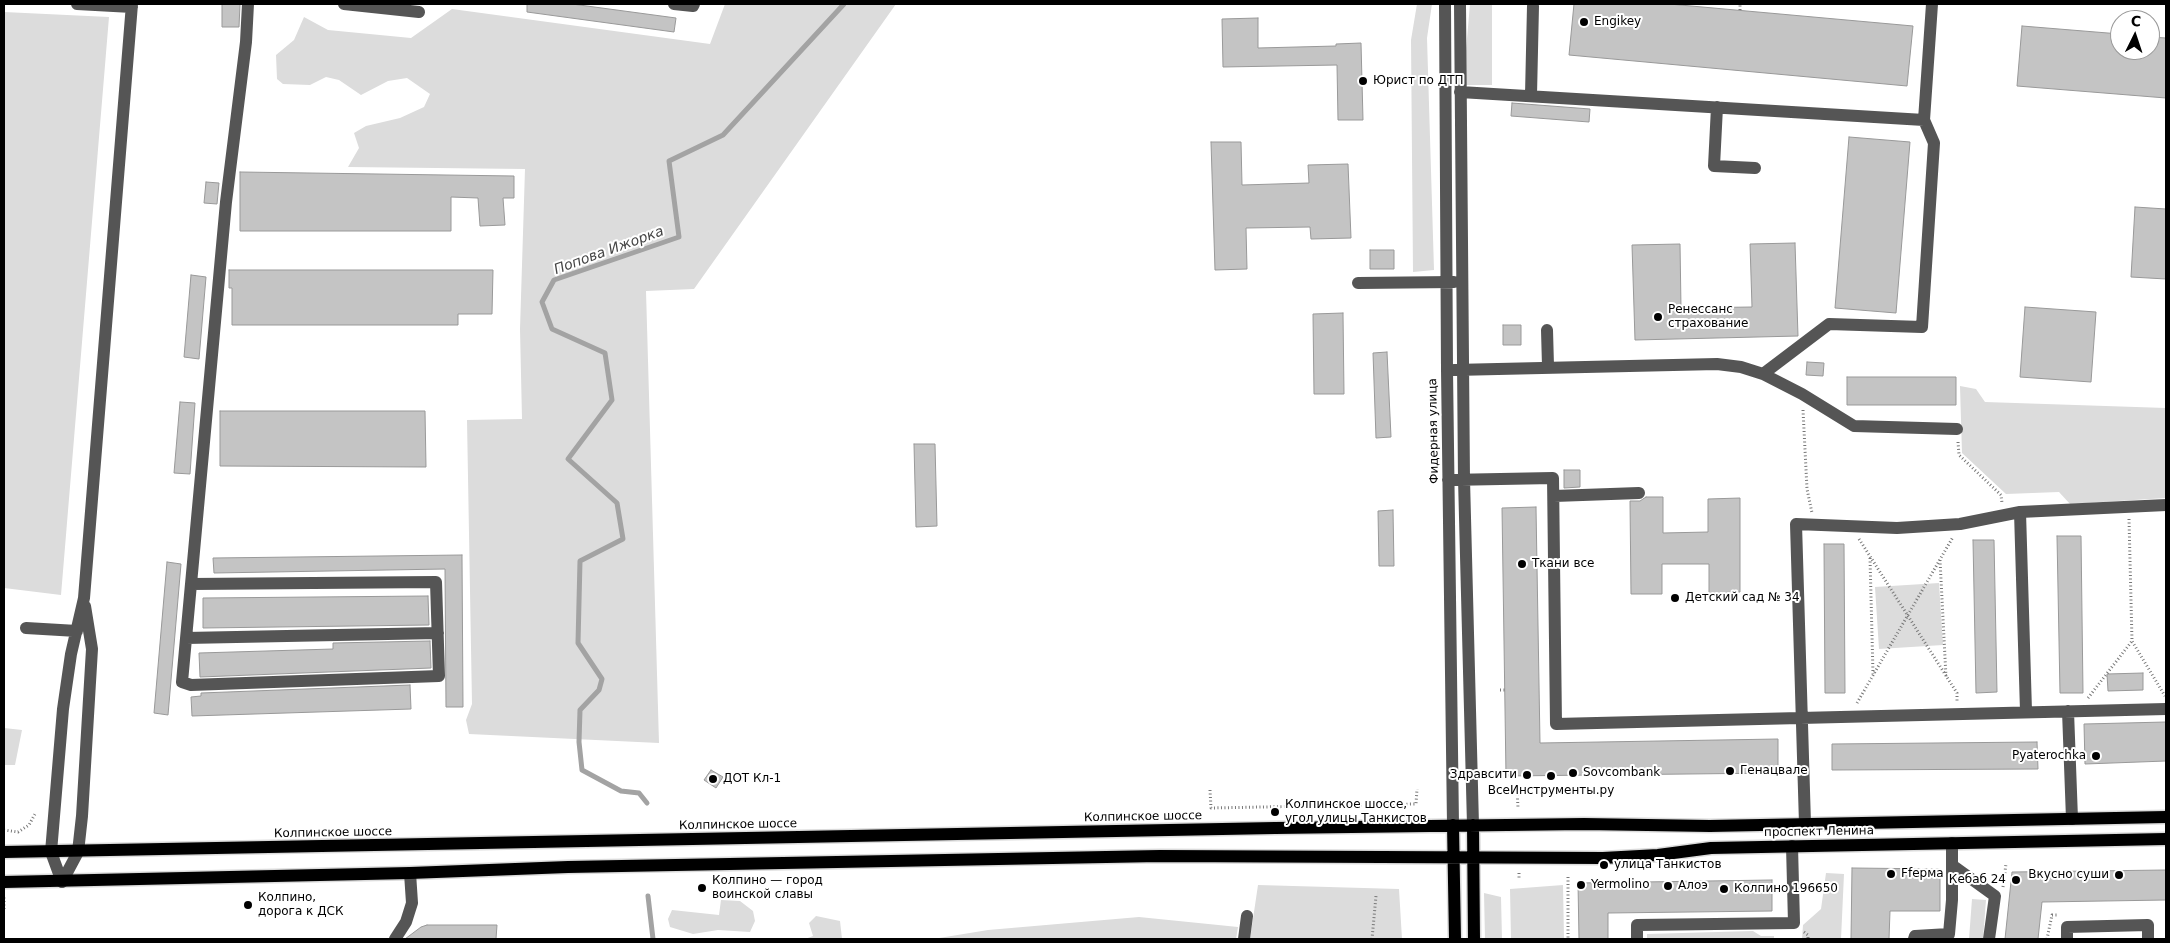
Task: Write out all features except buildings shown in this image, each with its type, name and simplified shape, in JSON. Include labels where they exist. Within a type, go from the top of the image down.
[{"type":"main road","name":"проспект Ленина","points":[[1473,825],[1805,824],[2166,817]]},
{"type":"main road","name":"Колпинское шоссе","points":[[4,852],[1473,825]]},
{"type":"main road","points":[[1473,825],[1474,939]]},
{"type":"main road","name":"Фидерная улица","points":[[1453,826],[1454,858]]},
{"type":"main road","name":"проспект Ленина","points":[[1472,858],[1603,858],[1658,855],[1711,848],[2166,838]]},
{"type":"main road","points":[[4,882],[410,873],[568,867],[1160,856],[1472,858]]},
{"type":"main road","points":[[1454,858],[1455,939]]},
{"type":"street","points":[[62,882],[51,852],[63,709],[71,654],[84,598],[132,6],[77,4]]},
{"type":"street","points":[[191,584],[436,582],[439,676],[191,685],[182,682],[226,202],[246,42],[248,4]]},
{"type":"street","points":[[344,4],[419,12]]},
{"type":"street","points":[[674,4],[693,6],[694,4]]},
{"type":"street","name":"Фидерная улица","points":[[1445,4],[1446,370],[1453,826]]},
{"type":"street","points":[[1460,4],[1462,370],[1473,825]]},
{"type":"street","points":[[1763,374],[1829,324],[1922,327],[1934,142],[1924,120],[1932,4]]},
{"type":"street","points":[[1531,95],[1533,6]]},
{"type":"street","points":[[1460,92],[1924,120]]},
{"type":"street","points":[[1717,107],[1714,166],[1755,168]]},
{"type":"street","points":[[1358,283],[1462,282]]},
{"type":"street","points":[[1547,330],[1548,366]]},
{"type":"street","points":[[1446,370],[1548,366],[1717,364],[1741,367],[1763,374],[1802,394],[1854,426],[1957,429]]},
{"type":"street","points":[[1448,480],[1553,478],[1556,724],[2166,709]]},
{"type":"street","points":[[1554,496],[1639,493]]},
{"type":"street","points":[[1805,824],[1796,524],[1898,528],[1960,524],[2004,513],[2166,505]]},
{"type":"street","points":[[2020,512],[2026,711]]},
{"type":"street","points":[[62,882],[78,852],[92,649],[84,598]]},
{"type":"street","points":[[26,628],[77,631]]},
{"type":"street","points":[[186,638],[438,633]]},
{"type":"street","points":[[2072,819],[2073,711]]},
{"type":"street","points":[[1914,939],[1915,936],[1949,934],[1952,843]]},
{"type":"street","points":[[1637,939],[1637,925],[1794,923],[1792,846]]},
{"type":"street","points":[[1952,865],[1995,896],[1989,939]]},
{"type":"street","points":[[395,939],[406,922],[412,903],[410,873]]},
{"type":"street","points":[[1244,939],[1247,916]]},
{"type":"street","points":[[2066,939],[2067,927],[2148,925],[2148,939]]},
{"type":"street","points":[[2108,926],[2108,939]]},
{"type":"path","points":[[1740,4],[1740,10]]},
{"type":"path","points":[[1796,524],[1812,512],[1807,489],[1802,394]]},
{"type":"path","points":[[1957,429],[1959,455],[2001,495],[2004,513]]},
{"type":"path","points":[[2129,506],[2132,641],[2166,699]]},
{"type":"path","points":[[1849,716],[1960,524]]},
{"type":"path","points":[[1851,526],[1957,693],[1958,713]]},
{"type":"path","points":[[1870,556],[1873,675]]},
{"type":"path","points":[[1940,559],[1946,677]]},
{"type":"path","points":[[2073,711],[2132,641]]},
{"type":"path","points":[[1517,788],[1518,808]]},
{"type":"path","points":[[1210,790],[1211,808],[1416,804],[1417,789]]},
{"type":"path","points":[[4,830],[18,832],[29,825],[35,814]]},
{"type":"path","points":[[1519,873],[1519,879]]},
{"type":"path","points":[[1568,877],[1568,939]]},
{"type":"path","points":[[4,895],[4,909]]},
{"type":"path","points":[[1372,939],[1376,896]]},
{"type":"shaded area","points":[[725,4],[896,4],[694,289],[646,291],[659,743],[469,734],[466,720],[472,704],[467,420],[522,419],[520,329],[525,169],[348,167],[359,148],[354,133],[366,126],[400,118],[424,107],[430,94],[407,78],[388,81],[361,95],[339,80],[326,77],[310,85],[283,84],[277,79],[276,55],[294,40],[304,17],[328,30],[411,38],[452,9],[710,44]]},
{"type":"shaded area","points":[[1417,4],[1432,4],[1427,38],[1434,270],[1413,272],[1411,40]]},
{"type":"shaded area","points":[[1470,4],[1492,4],[1492,85],[1463,85]]},
{"type":"shaded area","points":[[4,12],[109,17],[61,595],[4,588]]},
{"type":"shaded area","points":[[1960,386],[1976,389],[1985,402],[2166,408],[2166,498],[2070,504],[2059,492],[2006,494],[1962,453]]},
{"type":"shaded area","points":[[1939,583],[1943,645],[1879,649],[1875,587]]},
{"type":"shaded area","points":[[4,728],[22,730],[15,765],[4,765]]},
{"type":"shaded area","points":[[1826,873],[1844,874],[1841,939],[1802,939],[1803,925],[1821,909]]},
{"type":"shaded area","points":[[1258,885],[1399,889],[1402,939],[1250,939]]},
{"type":"shaded area","points":[[1563,885],[1564,939],[1511,939],[1510,889]]},
{"type":"shaded area","points":[[1484,893],[1501,897],[1502,939],[1485,939]]},
{"type":"shaded area","points":[[1972,899],[1986,900],[1983,939],[1969,939]]},
{"type":"shaded area","points":[[721,900],[740,901],[753,911],[755,921],[750,932],[718,930],[693,934],[670,927],[668,919],[672,910],[719,915]]},
{"type":"shaded area","points":[[816,916],[840,921],[842,939],[805,939],[813,936],[809,923]]},
{"type":"shaded area","points":[[1139,917],[1238,927],[1236,939],[933,939],[988,930]]},
{"type":"shaded area","points":[[1753,931],[1761,936],[1774,936],[1774,939],[1647,939],[1647,934]]},
{"type":"waterway","name":"Попова Ижорка","points":[[647,803],[639,793],[621,791],[582,770],[579,742],[580,710],[599,690],[602,679],[578,643],[580,561],[623,539],[617,503],[568,459],[612,400],[605,353],[552,329],[542,302],[554,280],[679,237],[669,161],[723,135],[844,4]]},
{"type":"waterway","name":"Попова Ижорка","points":[[648,896],[653,939]]},
{"type":"place","name":"Engikey","points":[[1584,22]]},
{"type":"place","name":"Юрист по ДТП","points":[[1363,81]]},
{"type":"place","name":"Ренессанс страхование","points":[[1658,317]]},
{"type":"place","name":"Ткани все","points":[[1522,564]]},
{"type":"place","name":"Детский сад № 34","points":[[1675,598]]},
{"type":"place","name":"Pyaterochka","points":[[2096,756]]},
{"type":"place","name":"Генацвале","points":[[1730,771]]},
{"type":"place","name":"Sovcombank","points":[[1573,773]]},
{"type":"place","name":"Здравсити","points":[[1527,775]]},
{"type":"place","name":"ВсеИнструменты.ру","points":[[1551,776]]},
{"type":"place","name":"ДОТ Кл-1","points":[[713,779]]},
{"type":"place","name":"Колпинское шоссе, угол улицы Танкистов","points":[[1275,812]]},
{"type":"place","name":"улица Танкистов","points":[[1604,865]]},
{"type":"place","name":"Ffерма","points":[[1891,874]]},
{"type":"place","name":"Вкусно суши","points":[[2119,875]]},
{"type":"place","name":"Кебаб 24","points":[[2016,880]]},
{"type":"place","name":"Yermolino","points":[[1581,885]]},
{"type":"place","name":"Алоэ","points":[[1668,886]]},
{"type":"place","name":"Колпино — город воинской славы","points":[[702,888]]},
{"type":"place","name":"Колпино 196650","points":[[1724,889]]},
{"type":"place","name":"Колпино, дорога к ДСК","points":[[248,905]]}]
